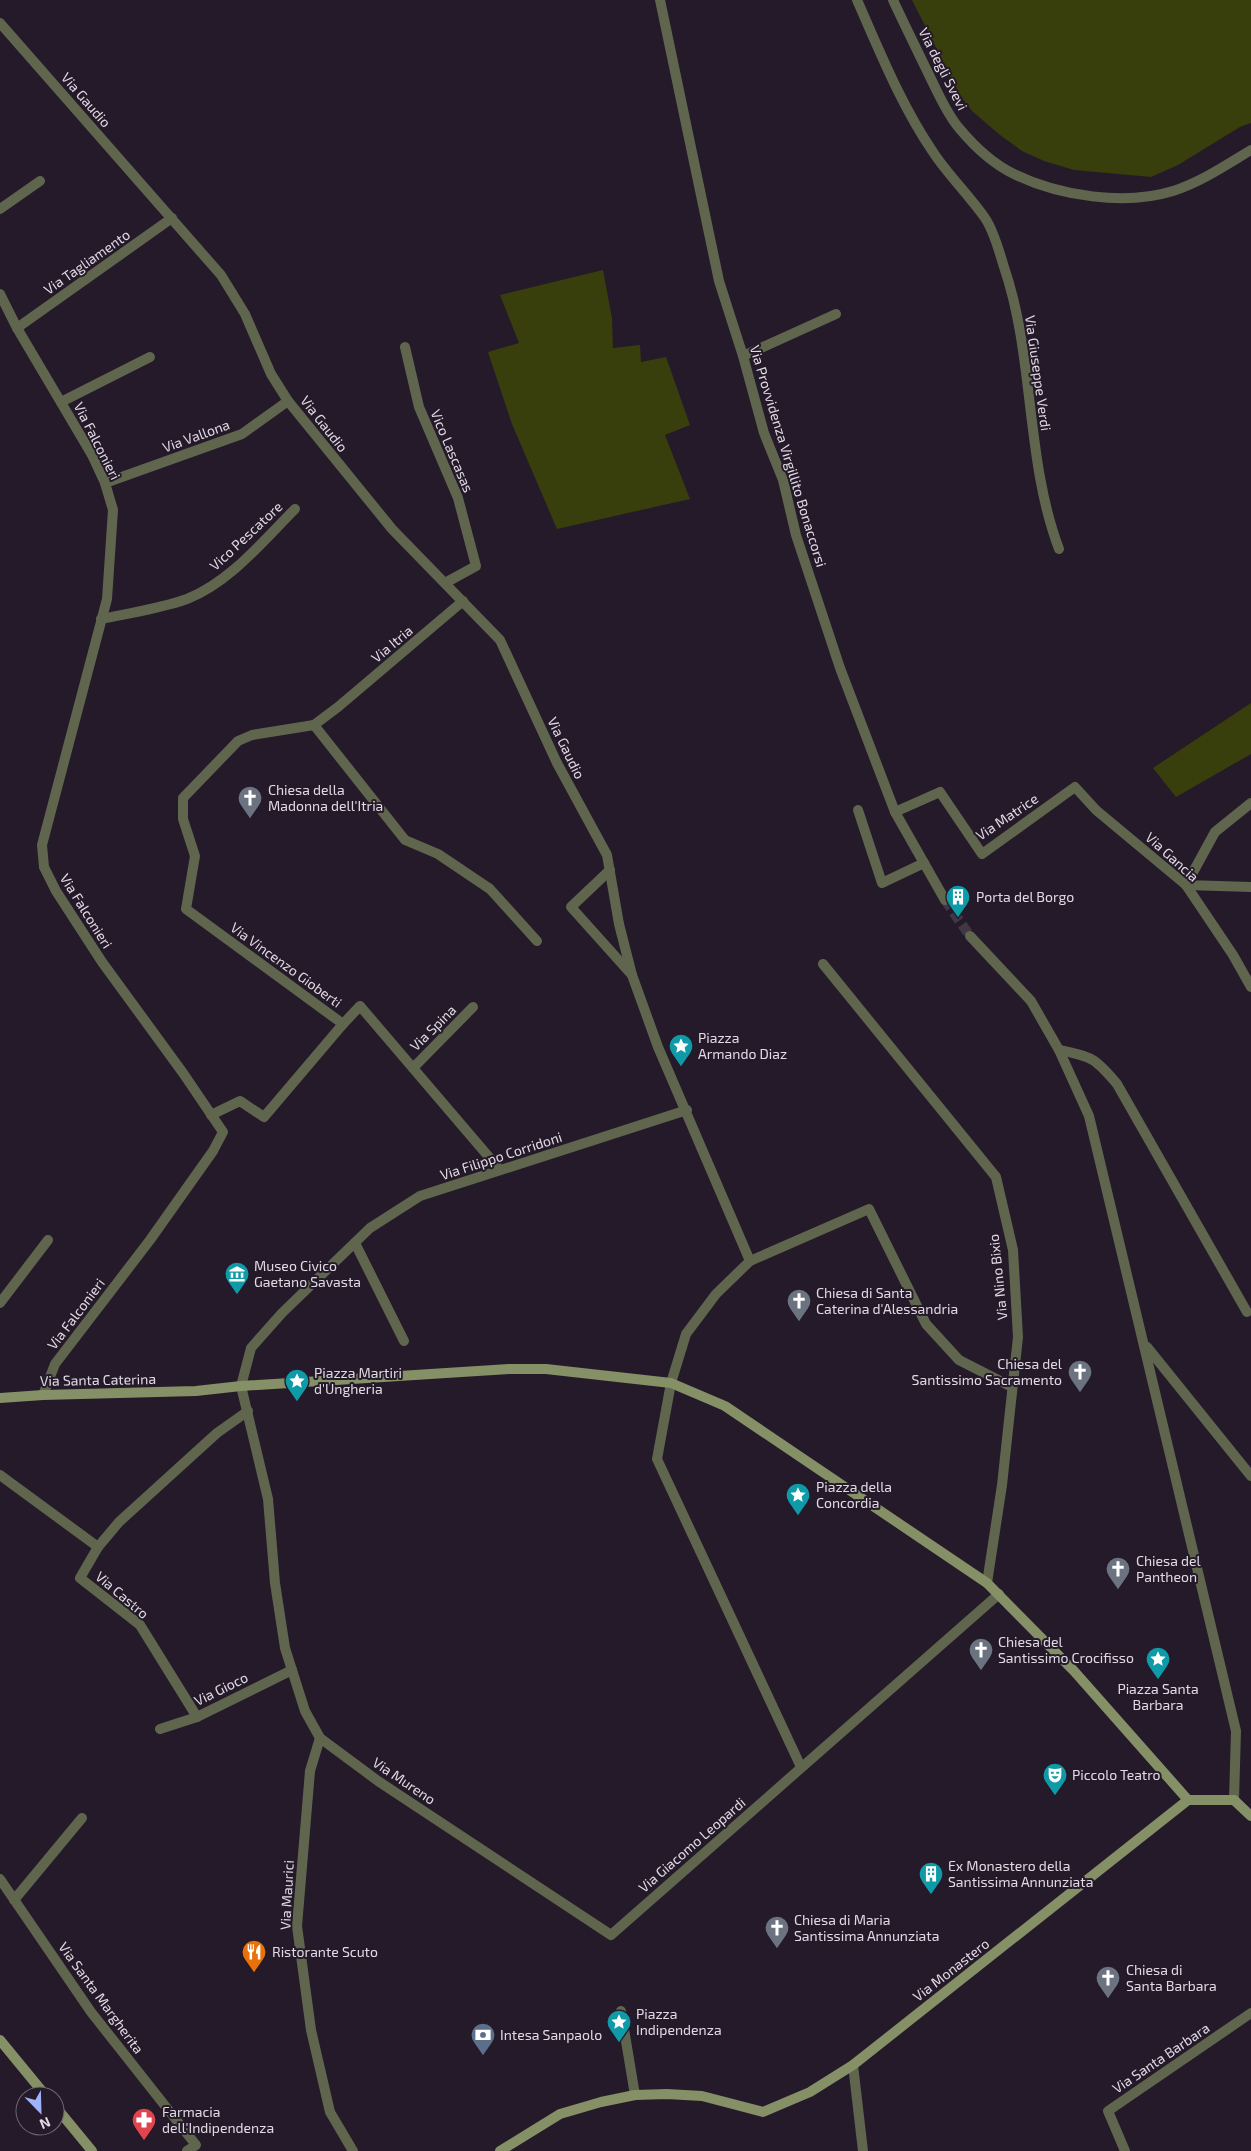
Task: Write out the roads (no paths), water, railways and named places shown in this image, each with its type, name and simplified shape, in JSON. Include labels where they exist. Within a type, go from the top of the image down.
[{"type":"street","name":"Via Provvidenza Virgillito Bonaccorsi","points":[[660,0],[719,280],[743,356],[764,433],[783,480],[796,535],[840,668],[895,812],[945,900]]},
{"type":"street","name":"Via Giuseppe Verdi","points":[[857,0],[913,120],[934,154],[986,220],[996,243],[1005,269],[1021,338],[1031,424],[1052,530],[1058,549]]},
{"type":"street","name":"Via degli Svevi","points":[[893,0],[940,97],[958,127],[985,154],[1013,174],[1039,184],[1075,194],[1112,198],[1146,196],[1173,191],[1203,178],[1251,150]]},
{"type":"street","name":"Via Gaudio","points":[[0,23],[221,275],[245,314],[270,374],[288,401],[392,529],[500,640],[557,763],[607,855],[619,924],[632,975],[658,1047],[750,1261]]},
{"type":"street","points":[[0,208],[40,181]]},
{"type":"street","name":"Via Tagliamento","points":[[17,328],[172,218]]},
{"type":"street","name":"Via Falconieri","points":[[0,294],[17,328],[92,455],[105,483],[113,510],[107,599],[42,845],[44,867],[56,891],[102,962],[184,1073],[223,1132],[213,1151],[150,1240],[55,1364],[42,1395]]},
{"type":"street","points":[[743,356],[836,314]]},
{"type":"street","name":"Vico Lascasas","points":[[406,348],[418,407],[458,498],[476,566],[445,583]]},
{"type":"street","points":[[61,402],[150,357]]},
{"type":"street","name":"Via Vallona","points":[[105,483],[242,434],[288,401]]},
{"type":"street","name":"Vico Pescatore","points":[[101,619],[188,598],[216,583],[241,563],[295,509]]},
{"type":"street","name":"Via Itria","points":[[314,724],[338,707],[463,601]]},
{"type":"street","points":[[314,724],[405,840],[438,854],[490,889],[537,941]]},
{"type":"street","name":"Via Vincenzo Gioberti","points":[[314,724],[252,735],[238,741],[183,798],[183,819],[195,856],[186,909],[343,1024],[360,1006],[500,1170]]},
{"type":"street","name":"Via Matrice","points":[[895,812],[940,792],[982,854],[1075,787]]},
{"type":"street","name":"Via Gancia","points":[[1075,787],[1096,810],[1186,884],[1234,955],[1251,987]]},
{"type":"street","points":[[1251,803],[1215,832],[1186,884],[1251,887]]},
{"type":"street","points":[[858,810],[882,883],[924,863]]},
{"type":"street","points":[[610,870],[571,907],[632,975]]},
{"type":"street","points":[[970,936],[1031,1001],[1059,1050],[1089,1116],[1236,1731],[1234,1800]]},
{"type":"street","name":"Via Nino Bixio","points":[[823,964],[996,1177],[1013,1250],[1018,1336],[1002,1485],[988,1582]]},
{"type":"street","name":"Via Spina","points":[[413,1068],[473,1007]]},
{"type":"street","points":[[211,1115],[240,1101],[264,1117],[343,1024]]},
{"type":"street","points":[[1059,1050],[1085,1054],[1101,1066],[1117,1084],[1247,1312]]},
{"type":"street","name":"Via Filippo Corridoni","points":[[241,1386],[251,1348],[282,1313],[370,1228],[420,1196],[686,1110]]},
{"type":"street","points":[[801,1767],[657,1458],[671,1383],[686,1334],[716,1294],[750,1261],[869,1209],[926,1324],[959,1360],[1012,1387]]},
{"type":"street","points":[[0,1303],[48,1240]]},
{"type":"street","points":[[355,1243],[404,1341]]},
{"type":"street","points":[[1144,1345],[1251,1476]]},
{"type":"street","name":"Via Santa Caterina","points":[[0,1398],[196,1391],[241,1386],[509,1369],[546,1369],[671,1383]]},
{"type":"street","points":[[671,1383],[725,1406],[988,1582],[1074,1671],[1188,1800],[1234,1800],[1251,1816]]},
{"type":"street","name":"Via Mureno","points":[[241,1386],[268,1499],[275,1583],[285,1648],[305,1711],[320,1738],[378,1781],[611,1935]]},
{"type":"street","points":[[0,1475],[98,1547],[119,1522],[217,1433],[248,1411]]},
{"type":"street","name":"Via Castro","points":[[98,1547],[80,1578],[140,1625],[197,1717]]},
{"type":"street","name":"Via Giacomo Leopardi","points":[[611,1935],[999,1594]]},
{"type":"street","name":"Via Gioco","points":[[160,1729],[197,1717],[292,1670]]},
{"type":"street","name":"Via Maurici","points":[[320,1738],[310,1771],[296,1926],[311,2030],[330,2112],[353,2151]]},
{"type":"street","name":"Via Monastero","points":[[635,2095],[702,2096],[763,2112],[810,2092],[854,2065],[1188,1800]]},
{"type":"street","points":[[14,1900],[82,1818]]},
{"type":"street","name":"Via Santa Margherita","points":[[0,1880],[91,2012],[196,2145],[187,2151]]},
{"type":"street","points":[[500,2151],[560,2114],[601,2102],[635,2095],[621,2011]]},
{"type":"street","name":"Via Santa Barbara","points":[[1125,2151],[1108,2111],[1251,2013]]},
{"type":"street","points":[[0,2040],[38,2086]]},
{"type":"street","points":[[854,2065],[863,2151]]},
{"type":"street","points":[[65,2118],[92,2151]]},
{"type":"tunnel","points":[[945,900],[970,936]]},
{"type":"place","name":"Chiesa della Madonna dell'Itria","points":[[250,819]]},
{"type":"place","name":"Porta del Borgo","points":[[958,918]]},
{"type":"place","name":"Piazza Armando Diaz","points":[[681,1067]]},
{"type":"place","name":"Museo Civico Gaetano Savasta","points":[[237,1295]]},
{"type":"place","name":"Chiesa di Santa Caterina d'Alessandria","points":[[799,1322]]},
{"type":"place","name":"Chiesa del Santissimo Sacramento","points":[[1080,1393]]},
{"type":"place","name":"Piazza Martiri d'Ungheria","points":[[297,1402]]},
{"type":"place","name":"Piazza della Concordia","points":[[798,1516]]},
{"type":"place","name":"Chiesa del Pantheon","points":[[1118,1590]]},
{"type":"place","name":"Chiesa del Santissimo Crocifisso","points":[[981,1671]]},
{"type":"place","name":"Piazza Santa Barbara","points":[[1158,1680]]},
{"type":"place","name":"Piccolo Teatro","points":[[1055,1796]]},
{"type":"place","name":"Ex Monastero della Santissima Annunziata","points":[[931,1895]]},
{"type":"place","name":"Chiesa di Maria Santissima Annunziata","points":[[777,1949]]},
{"type":"place","name":"Ristorante Scuto","points":[[254,1973]]},
{"type":"place","name":"Chiesa di Santa Barbara","points":[[1108,1999]]},
{"type":"place","name":"Piazza Indipendenza","points":[[619,2043]]},
{"type":"place","name":"Intesa Sanpaolo","points":[[483,2056]]},
{"type":"place","name":"Farmacia dell'Indipendenza","points":[[144,2141]]}]
